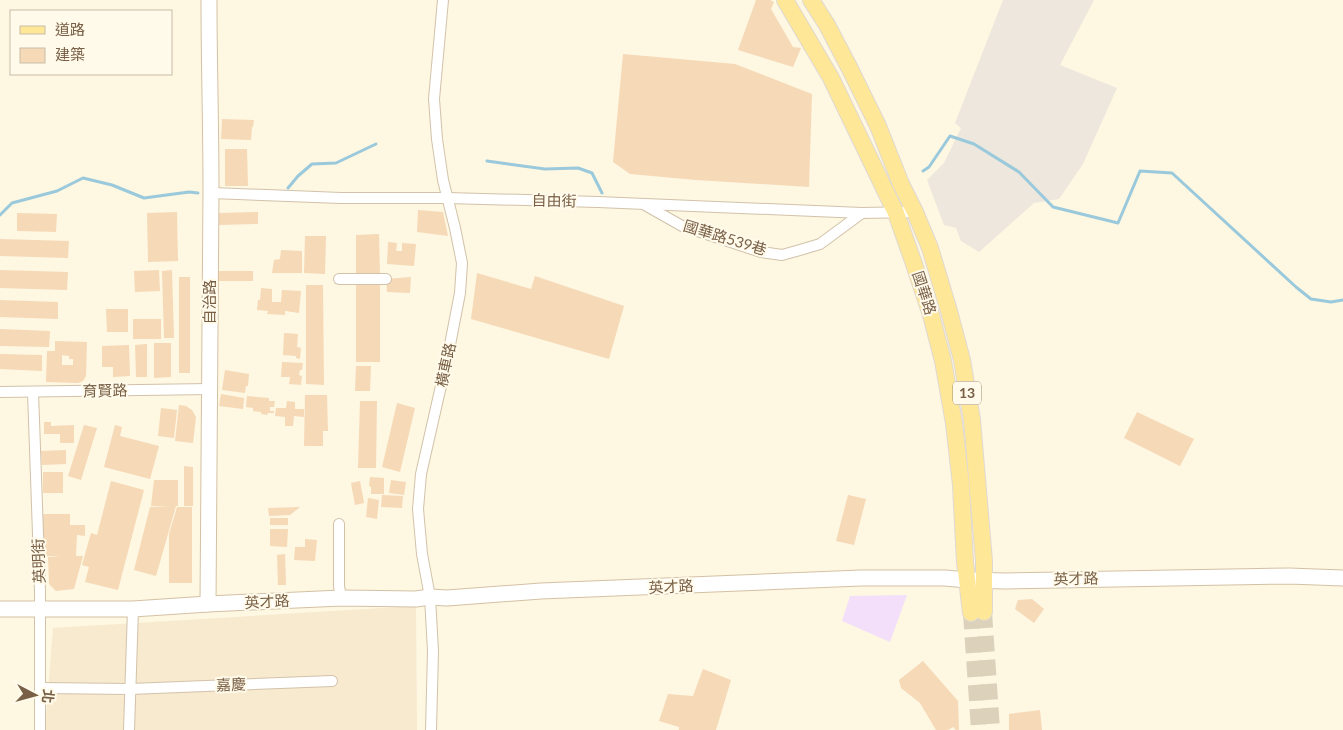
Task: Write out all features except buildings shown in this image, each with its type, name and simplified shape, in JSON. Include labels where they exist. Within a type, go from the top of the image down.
[{"type":"main road","name":"國華路","points":[[785,0],[831,78],[896,213],[914,261],[943,361],[954,423],[961,485],[967,580],[978,613],[984,580],[978,481],[972,420],[962,360],[930,248],[915,212],[901,184],[878,126],[827,25],[811,0]]},
{"type":"street","name":"自治路","points":[[208,604],[212,192],[209,0]]},
{"type":"street","name":"橫車路","points":[[432,730],[433,652],[430,597],[422,554],[418,509],[422,474],[460,293],[462,264],[447,198],[437,139],[434,99],[443,0]]},
{"type":"street","name":"自由街","points":[[212,192],[340,198],[447,198],[642,203],[862,213],[915,212]]},
{"type":"street","name":"國華路539巷","points":[[642,203],[682,226],[761,252],[782,254],[820,244],[862,213]]},
{"type":"street","points":[[339,279],[386,279]]},
{"type":"street","name":"育賢路","points":[[0,392],[210,389]]},
{"type":"street","name":"英明街","points":[[32,392],[40,591],[40,730]]},
{"type":"street","points":[[339,524],[339,586],[341,598]]},
{"type":"street","name":"英才路","points":[[0,609],[133,609],[341,598],[446,598],[541,591],[861,578],[945,578],[1006,581],[1289,576],[1343,578]]},
{"type":"street","points":[[129,730],[133,609]]},
{"type":"street","name":"嘉慶","points":[[40,688],[130,689],[332,681]]},
{"type":"shaded area","points":[[1003,0],[1094,0],[1060,65],[1117,88],[1083,164],[1059,199],[1034,203],[979,252],[961,241],[956,228],[944,225],[927,180],[944,163],[961,128],[955,123]]},
{"type":"shaded area","points":[[907,595],[890,642],[842,621],[850,596]]},
{"type":"shaded area","points":[[416,606],[417,730],[45,730],[53,628]]},
{"type":"waterway","points":[[923,171],[929,167],[950,136],[974,144],[1019,172],[1053,207],[1118,223],[1140,171],[1172,173],[1311,299],[1331,302],[1343,300]]},
{"type":"waterway","points":[[288,188],[312,164],[336,163],[376,144]]},
{"type":"waterway","points":[[487,161],[545,169],[578,168],[592,173],[602,193]]},
{"type":"waterway","points":[[0,215],[12,203],[57,191],[83,178],[112,185],[144,198],[189,192],[198,193]]},
{"type":"tunnel","points":[[984,612],[992,730]]},
{"type":"tunnel","points":[[971,613],[979,730]]}]
